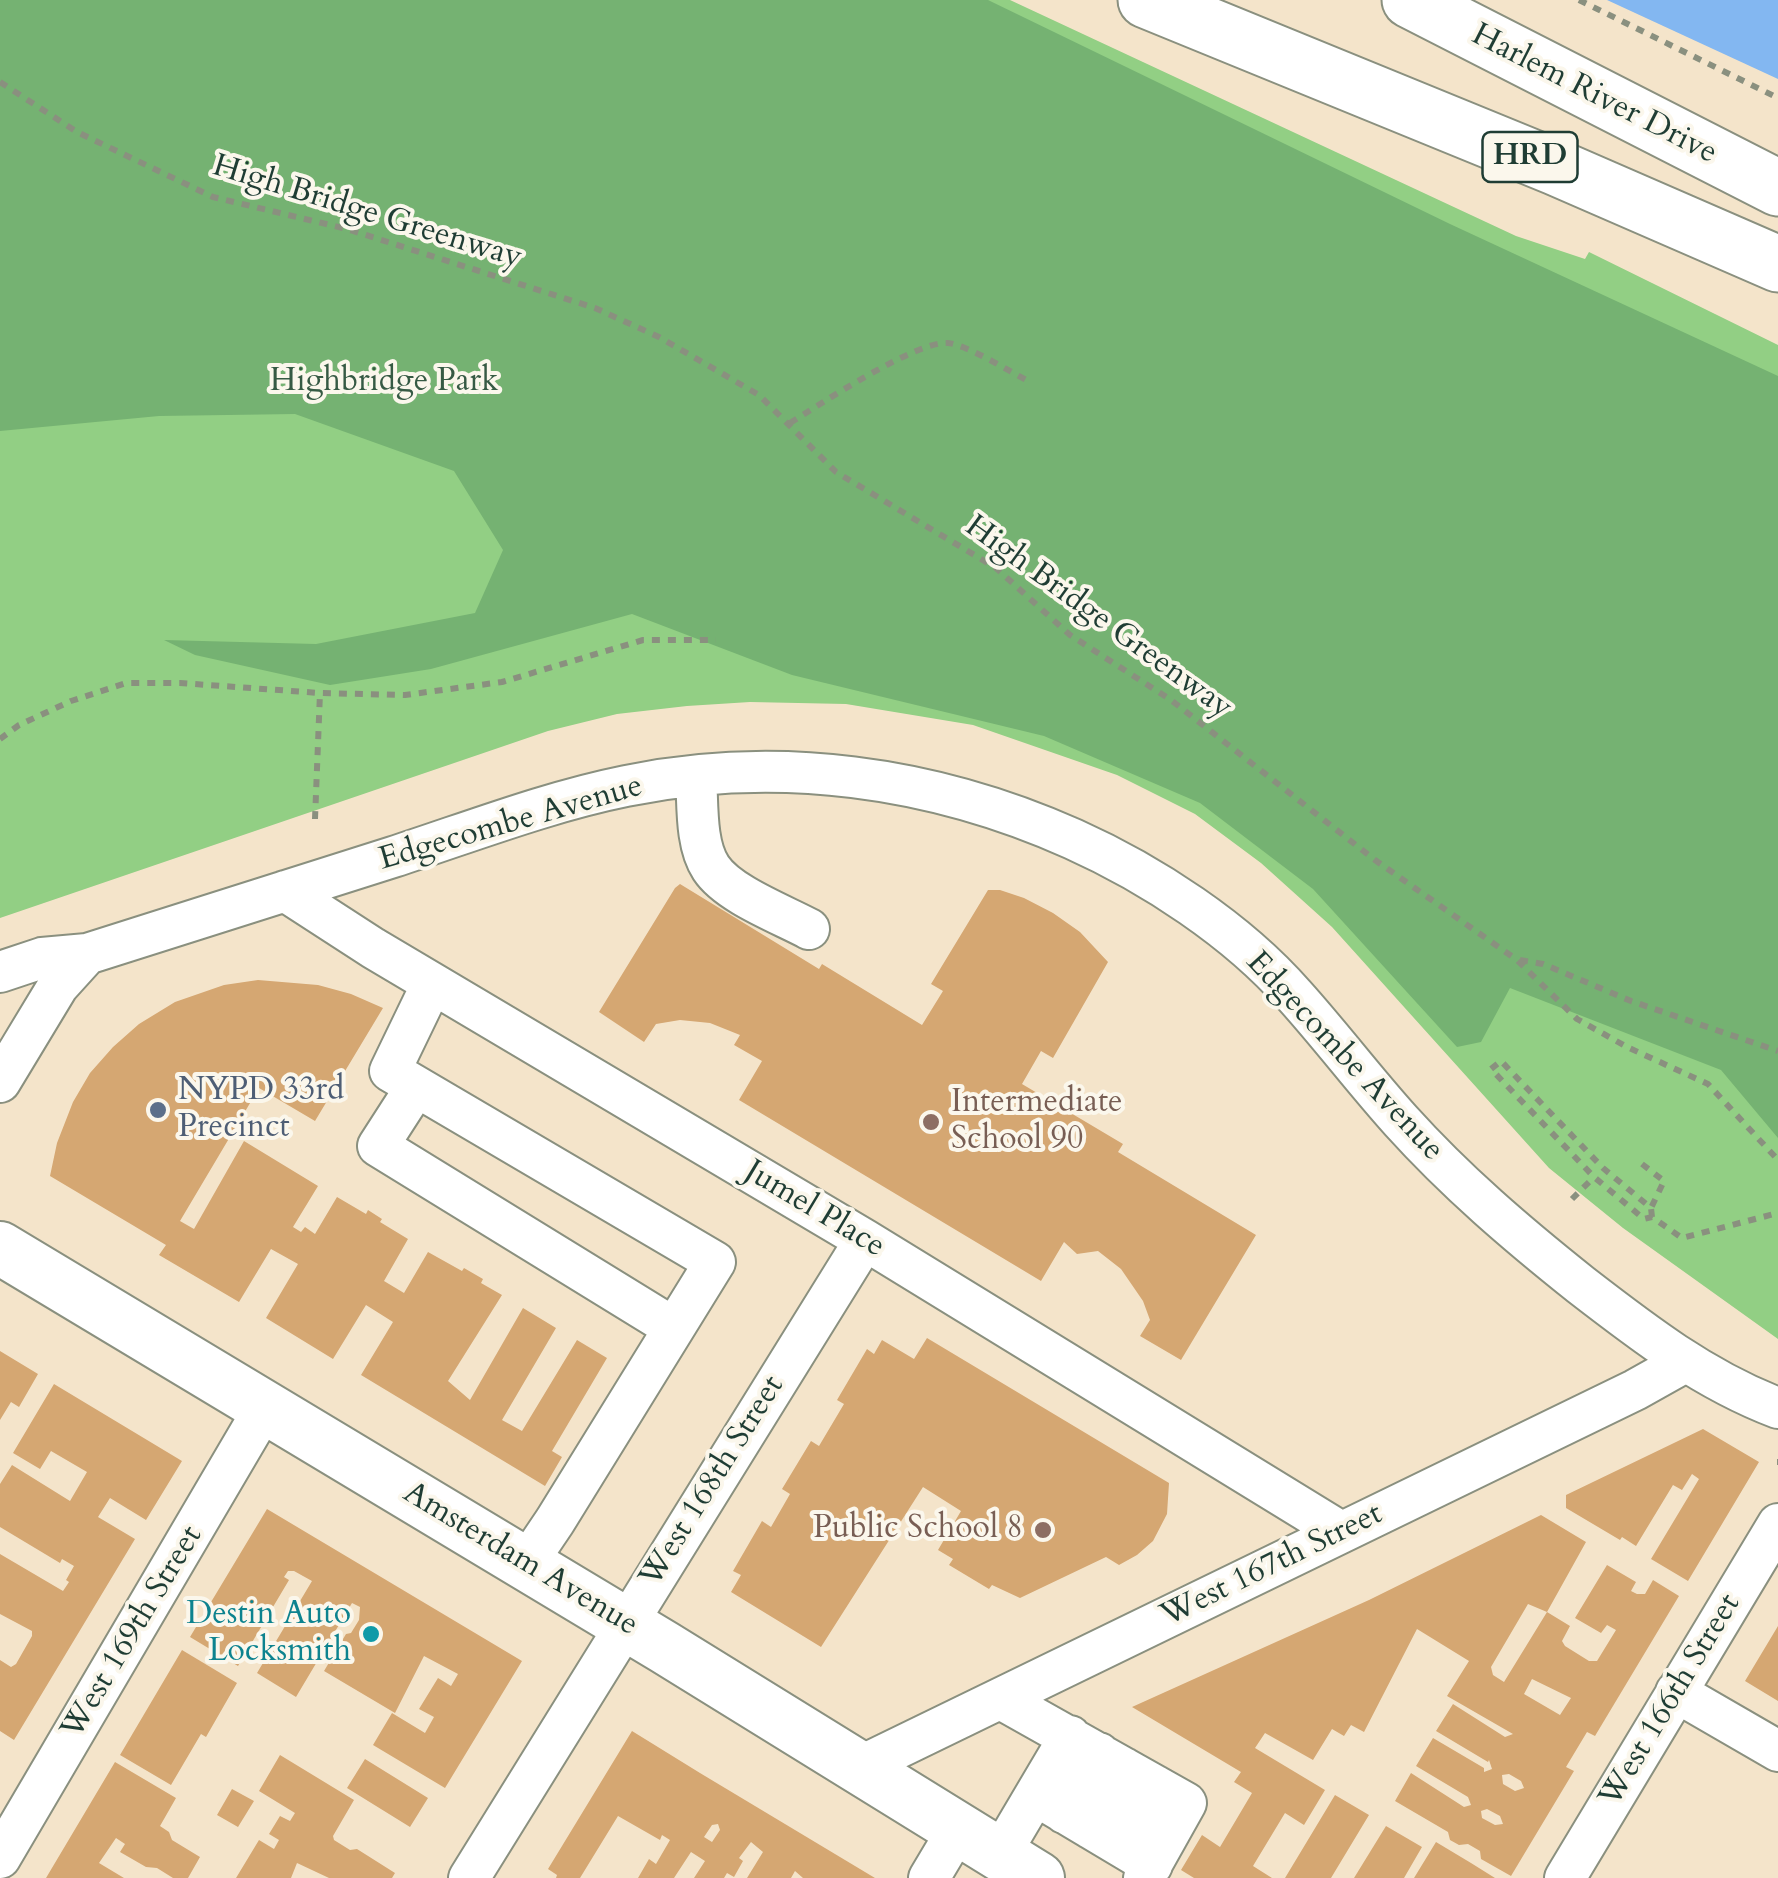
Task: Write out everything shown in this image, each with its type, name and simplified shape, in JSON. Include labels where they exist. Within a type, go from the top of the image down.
[{"type":"highway","name":"HRD","points":[[1146,0],[1710,232],[1778,264]]},
{"type":"highway","points":[[1214,0],[1350,83]]},
{"type":"highway","name":"Harlem River Drive","points":[[1410,0],[1778,188]]},
{"type":"highway","points":[[1601,99],[1756,144],[1778,155]]},
{"type":"highway","points":[[1710,232],[1778,285]]},
{"type":"main road","name":"Amsterdam Avenue","points":[[0,1248],[624,1623],[998,1855]]},
{"type":"street","name":"Edgecombe Avenue","points":[[0,972],[42,958],[87,954],[571,800],[628,786],[756,771],[803,772],[949,793],[1044,826],[1137,872],[1194,908],[1292,992],[1404,1125],[1500,1222],[1685,1362],[1733,1391],[1778,1408]]},
{"type":"street","points":[[696,776],[702,843],[709,866],[725,883],[809,929]]},
{"type":"street","name":"Jumel Place","points":[[285,891],[432,984],[864,1240],[1341,1532]]},
{"type":"street","points":[[0,1082],[58,986],[87,954]]},
{"type":"street","points":[[432,984],[390,1071],[715,1262],[526,1564]]},
{"type":"street","points":[[416,1087],[378,1146],[674,1328]]},
{"type":"street","name":"West 168th Street","points":[[469,1878],[864,1240]]},
{"type":"street","name":"West 167th Street","points":[[858,1767],[1635,1390],[1685,1362]]},
{"type":"street","name":"West 169th Street","points":[[0,1858],[266,1408]]},
{"type":"street","name":"West 166th Street","points":[[1565,1878],[1778,1524]]},
{"type":"street","points":[[1676,1692],[1778,1752]]},
{"type":"street","points":[[929,1878],[998,1855],[1101,1838],[1186,1803],[1000,1698]]},
{"type":"street","points":[[1101,1838],[1112,1761]]},
{"type":"street","points":[[1101,1838],[1112,1761]]},
{"type":"path","points":[[1579,0],[1778,98]]},
{"type":"path","name":"High Bridge Greenway","points":[[0,82],[77,132],[213,197],[347,230],[595,308],[659,337],[759,394],[836,472],[996,568],[1070,635],[1171,700],[1375,860],[1517,960],[1577,1018],[1627,1047],[1708,1084],[1778,1160]]},
{"type":"path","points":[[790,423],[904,358],[947,343],[1032,383]]},
{"type":"path","points":[[0,739],[18,724],[71,700],[126,683],[406,695],[502,682],[644,640],[716,640]]},
{"type":"path","points":[[315,819],[320,693]]},
{"type":"path","points":[[1517,960],[1542,964],[1778,1051]]},
{"type":"path","points":[[1642,1164],[1664,1180],[1651,1213],[1644,1219],[1594,1177],[1490,1070],[1501,1061],[1603,1168],[1651,1213],[1682,1238],[1778,1214]]},
{"type":"path","points":[[1572,1199],[1594,1177]]},
{"type":"path","points":[[1768,1216],[1778,1222]]},
{"type":"green space","name":"Highbridge Park","points":[[0,0],[1010,0],[1516,236],[1585,259],[1589,252],[1778,345],[1778,1339],[1623,1228],[1549,1168],[1332,927],[1261,863],[1195,814],[1117,775],[973,725],[846,704],[750,702],[617,714],[548,731],[0,918]]},
{"type":"green space","name":"Highbridge Park","points":[[0,0],[988,0],[1450,224],[1778,376],[1778,1138],[1721,1070],[1510,988],[1481,1042],[1457,1047],[1313,889],[1200,803],[1044,736],[792,675],[632,614],[431,669],[330,685],[195,655],[164,640],[316,644],[475,613],[503,550],[454,471],[295,414],[159,416],[0,431]]},
{"type":"water","points":[[1607,0],[1778,0],[1778,79]]},
{"type":"building","name":"Intermediate School 90","points":[[680,884],[819,969],[822,964],[922,1025],[943,991],[931,984],[988,890],[1024,898],[1080,932],[1108,962],[1053,1058],[1041,1051],[1022,1084],[1123,1144],[1118,1152],[1256,1235],[1181,1360],[1140,1336],[1150,1320],[1143,1301],[1121,1269],[1098,1251],[1077,1254],[1064,1242],[1041,1281],[739,1100],[762,1061],[734,1045],[740,1035],[710,1023],[680,1020],[656,1024],[644,1042],[599,1012]]},
{"type":"building","points":[[258,980],[318,985],[383,1008],[315,1121],[259,1088],[180,1221],[194,1229],[244,1141],[318,1186],[293,1227],[301,1232],[305,1227],[315,1234],[337,1197],[366,1214],[368,1210],[408,1239],[384,1281],[404,1293],[428,1252],[483,1279],[481,1283],[502,1295],[448,1381],[470,1400],[523,1308],[556,1328],[502,1420],[522,1431],[577,1340],[607,1358],[552,1451],[562,1457],[545,1486],[361,1375],[393,1322],[366,1305],[333,1359],[266,1318],[298,1264],[271,1249],[239,1302],[159,1255],[166,1245],[50,1176],[57,1143],[73,1102],[90,1073],[113,1047],[139,1024],[175,1002],[224,985]]},
{"type":"building","points":[[927,1338],[1169,1483],[1167,1514],[1153,1541],[1137,1555],[1119,1565],[1106,1557],[1020,1598],[992,1585],[989,1589],[949,1565],[953,1559],[938,1550],[961,1511],[923,1487],[821,1647],[731,1592],[741,1575],[733,1571],[762,1521],[771,1527],[790,1494],[782,1489],[811,1441],[819,1446],[844,1404],[837,1400],[867,1349],[874,1354],[882,1340],[914,1359]]},
{"type":"building","points":[[0,1351],[38,1374],[19,1407],[11,1402],[0,1420]]},
{"type":"building","points":[[54,1384],[182,1461],[146,1520],[110,1498],[98,1517],[135,1539],[14,1740],[0,1731],[0,1660],[11,1667],[16,1664],[32,1631],[0,1614],[0,1554],[63,1591],[74,1566],[62,1559],[60,1563],[0,1527],[0,1484],[12,1465],[70,1501],[87,1472],[51,1451],[40,1469],[13,1453]]},
{"type":"building","points":[[1703,1429],[1759,1462],[1688,1581],[1651,1559],[1699,1479],[1692,1474],[1682,1490],[1673,1485],[1636,1546],[1566,1508],[1566,1495]]},
{"type":"building","points":[[267,1509],[522,1661],[445,1788],[373,1745],[392,1713],[425,1733],[434,1717],[419,1709],[438,1678],[451,1686],[458,1674],[424,1656],[395,1713],[324,1671],[359,1620],[360,1607],[352,1603],[296,1697],[257,1673],[312,1581],[288,1571],[284,1577],[289,1580],[238,1666],[190,1637]]},
{"type":"building","points":[[1541,1515],[1586,1542],[1547,1612],[1570,1626],[1562,1641],[1565,1646],[1589,1661],[1597,1661],[1616,1630],[1607,1625],[1601,1633],[1575,1618],[1607,1565],[1636,1582],[1631,1591],[1637,1594],[1645,1594],[1653,1580],[1679,1596],[1595,1736],[1587,1732],[1566,1767],[1574,1771],[1511,1876],[1481,1859],[1480,1851],[1450,1840],[1448,1832],[1395,1801],[1411,1773],[1464,1807],[1471,1805],[1468,1797],[1416,1766],[1433,1738],[1484,1768],[1484,1772],[1492,1769],[1489,1760],[1436,1731],[1453,1704],[1505,1737],[1513,1734],[1447,1696],[1469,1661],[1417,1629],[1364,1732],[1351,1725],[1344,1736],[1332,1729],[1313,1760],[1265,1733],[1255,1748],[1325,1790],[1304,1825],[1285,1813],[1253,1866],[1272,1878],[1194,1878],[1181,1870],[1202,1835],[1220,1847],[1252,1793],[1234,1782],[1241,1772],[1132,1707],[1369,1600]],"holes":[[[1528,1604],[1547,1612],[1504,1682],[1493,1675],[1491,1667]],[[1532,1679],[1571,1698],[1560,1715],[1524,1694]],[[1509,1774],[1521,1781],[1524,1788],[1515,1791],[1503,1784],[1502,1775]],[[1487,1809],[1500,1816],[1503,1824],[1495,1825],[1482,1818],[1481,1811]]]},
{"type":"building","points":[[1778,1626],[1778,1701],[1745,1681]]},
{"type":"building","points":[[182,1650],[237,1683],[206,1737],[201,1734],[171,1785],[120,1755]]},
{"type":"building","points":[[632,1731],[875,1878],[803,1878],[795,1871],[791,1878],[747,1878],[763,1852],[751,1842],[739,1858],[743,1861],[734,1877],[727,1873],[724,1878],[694,1878],[705,1861],[691,1852],[674,1878],[638,1878],[649,1859],[656,1864],[670,1840],[662,1835],[660,1840],[618,1816],[580,1878],[556,1878],[548,1869]],"holes":[[[718,1824],[720,1830],[712,1842],[704,1837],[712,1825]]]},
{"type":"building","points":[[280,1755],[354,1800],[334,1840],[350,1850],[357,1849],[395,1873],[392,1878],[329,1878],[297,1863],[291,1878],[236,1878],[259,1840],[274,1849],[279,1840],[269,1834],[280,1816],[290,1821],[295,1813],[259,1791]]},
{"type":"building","points":[[365,1759],[428,1798],[410,1827],[347,1788]]},
{"type":"building","points":[[115,1762],[176,1798],[160,1826],[172,1840],[200,1857],[188,1878],[173,1878],[157,1868],[146,1867],[120,1852],[125,1844],[116,1838],[99,1863],[124,1878],[46,1878]]},
{"type":"building","points":[[232,1789],[254,1801],[238,1827],[217,1815]]},
{"type":"building","points":[[1335,1795],[1369,1815],[1331,1878],[1285,1878]]},
{"type":"building","points":[[1386,1826],[1422,1847],[1404,1878],[1354,1878]]},
{"type":"building","points":[[1436,1842],[1471,1863],[1495,1878],[1414,1878]]},
{"type":"place","name":"NYPD 33rd Precinct","points":[[158,1110]]},
{"type":"place","name":"Intermediate School 90","points":[[931,1122]]},
{"type":"place","name":"Public School 8","points":[[1043,1530]]},
{"type":"place","name":"Destin Auto Locksmith","points":[[371,1634]]}]
